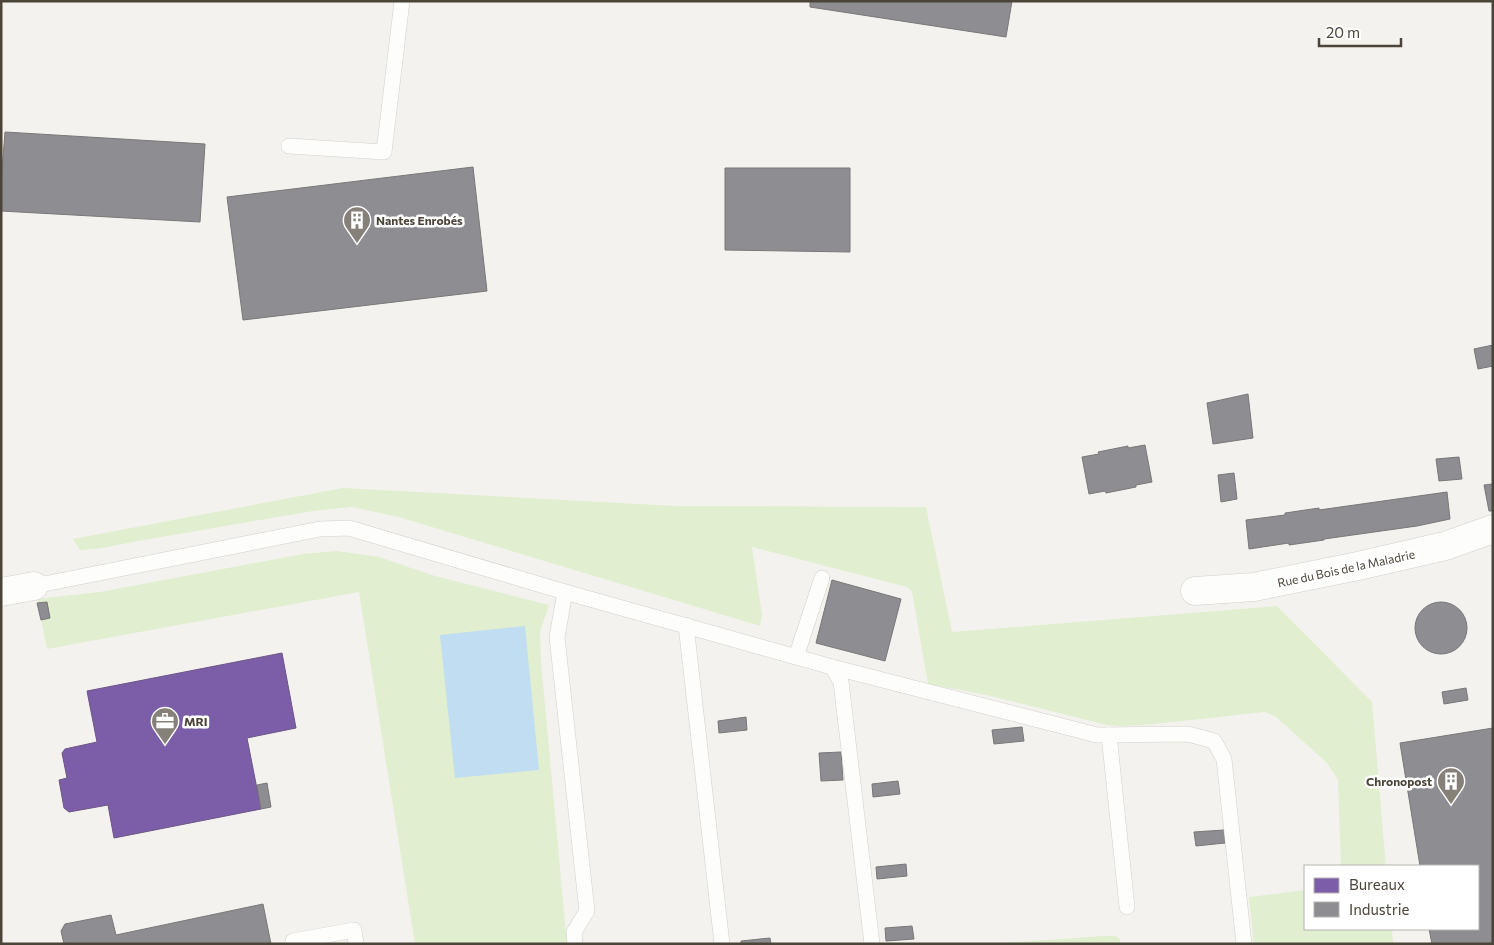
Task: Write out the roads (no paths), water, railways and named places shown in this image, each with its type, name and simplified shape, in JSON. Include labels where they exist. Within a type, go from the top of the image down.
[{"type":"street","name":"Rue du Bois de la Maladrie","points":[[1195,591],[1254,587],[1349,568],[1444,546],[1493,529]]},
{"type":"street","points":[[1,592],[34,586]]},
{"type":"lane","points":[[289,146],[384,152],[402,1]]},
{"type":"lane","points":[[34,586],[320,529],[349,528],[832,667],[1097,735],[1188,734],[1214,740],[1224,759],[1244,944]]},
{"type":"lane","points":[[796,656],[822,578]]},
{"type":"lane","points":[[566,592],[557,637],[586,911],[574,932],[575,944]]},
{"type":"lane","points":[[686,625],[722,944]]},
{"type":"lane","points":[[832,667],[841,682],[872,944]]},
{"type":"lane","points":[[1109,735],[1127,906]]},
{"type":"lane","points":[[293,944],[292,941],[354,930],[356,944]]},
{"type":"water","points":[[525,626],[539,770],[455,778],[440,635]]},
{"type":"place","name":"Nantes Enrobés","points":[[357,244]]},
{"type":"place","name":"MRI","points":[[165,745]]},
{"type":"place","name":"Chronopost","points":[[1451,805]]}]
